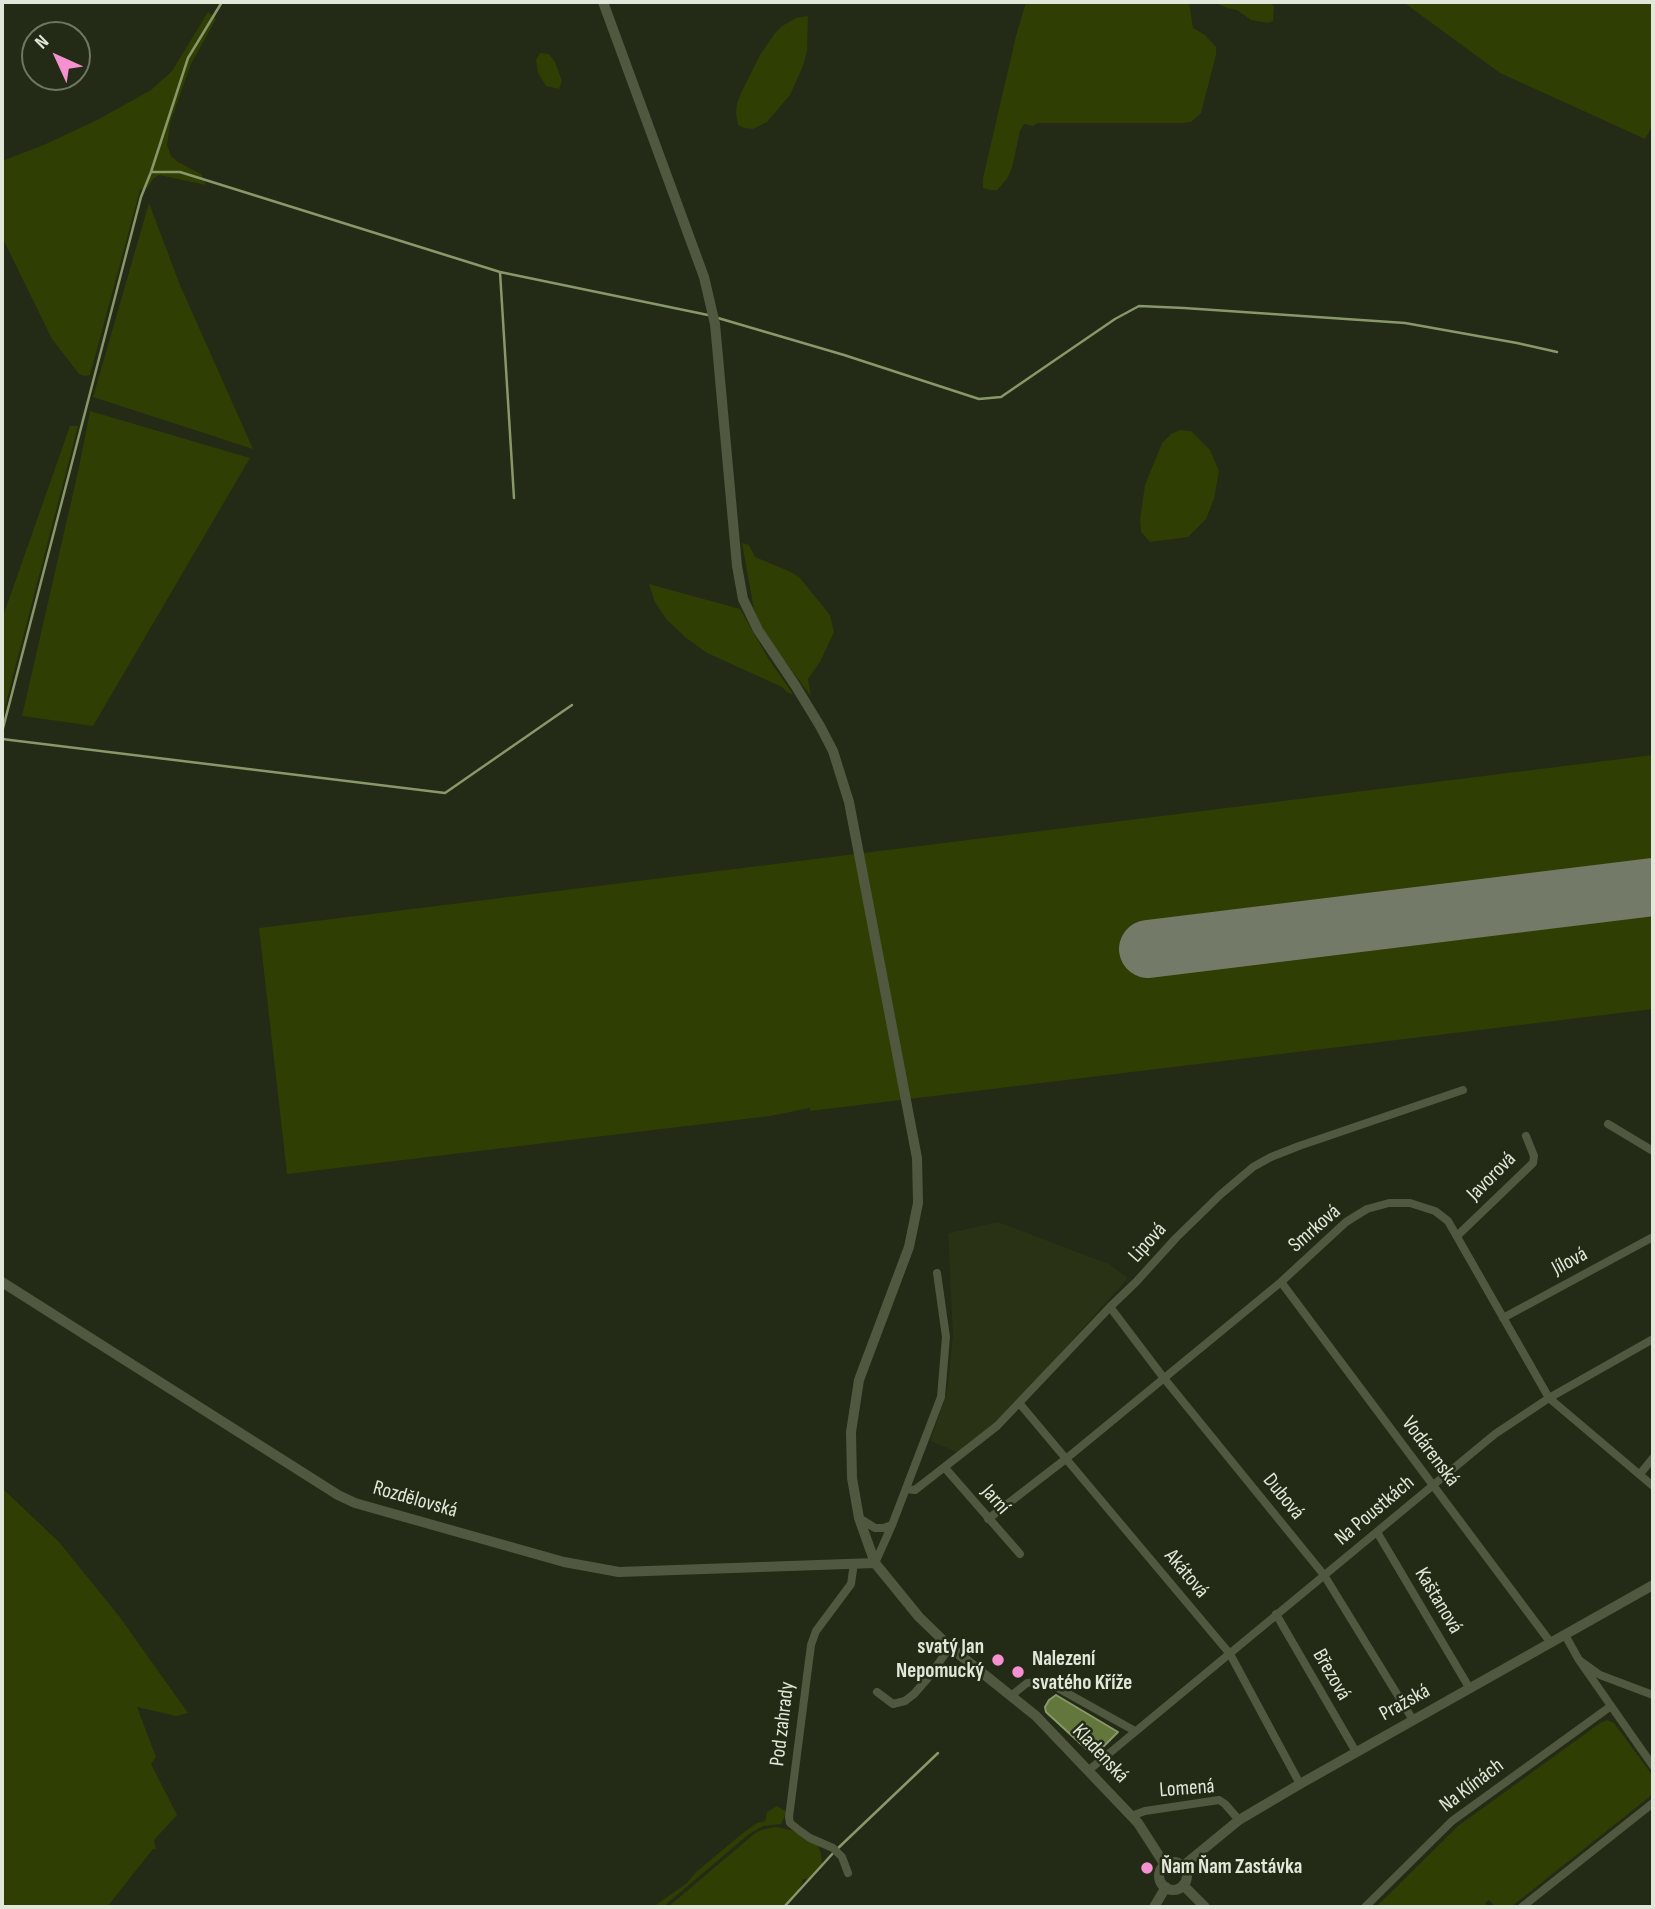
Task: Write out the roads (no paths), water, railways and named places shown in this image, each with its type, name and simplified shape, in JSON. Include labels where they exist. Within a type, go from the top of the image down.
[{"type":"street","name":"Kladenská","points":[[603,2],[704,277],[710,300],[715,324],[737,566],[743,599],[758,630],[820,726],[832,751],[849,802],[917,1158],[918,1203],[909,1247],[859,1380],[851,1432],[852,1478],[859,1518],[875,1563],[919,1617],[950,1647],[1036,1716],[1131,1816],[1165,1865]]},
{"type":"street","name":"Lipová","points":[[906,1489],[915,1490],[998,1426],[1176,1238],[1253,1167],[1298,1146],[1463,1090]]},
{"type":"street","points":[[1608,1124],[1653,1151]]},
{"type":"street","name":"Javorová","points":[[1457,1236],[1533,1163],[1534,1156],[1526,1136]]},
{"type":"street","name":"Smrková","points":[[988,1519],[1067,1458],[1281,1282],[1346,1222],[1367,1209],[1389,1203],[1410,1203],[1434,1211],[1448,1221],[1549,1398],[1653,1486]]},
{"type":"street","name":"Jílová","points":[[1503,1318],[1653,1237]]},
{"type":"street","points":[[875,1563],[941,1397],[946,1337],[937,1273]]},
{"type":"street","name":"Rozdělovská","points":[[2,1282],[338,1495],[355,1503],[564,1562],[619,1572],[875,1563]]},
{"type":"street","name":"Vodárenská","points":[[1281,1282],[1551,1643]]},
{"type":"street","name":"Dubová","points":[[1110,1307],[1163,1377],[1324,1575],[1413,1720]]},
{"type":"street","name":"Na Poustkách","points":[[1088,1770],[1495,1434],[1549,1398],[1653,1339]]},
{"type":"street","name":"Akátová","points":[[1020,1404],[1230,1654],[1300,1784]]},
{"type":"street","points":[[1640,1474],[1653,1458]]},
{"type":"street","name":"Jarní","points":[[945,1468],[1020,1554]]},
{"type":"street","points":[[859,1518],[875,1528],[892,1525]]},
{"type":"street","name":"Kaštanová","points":[[1377,1532],[1470,1689]]},
{"type":"street","name":"Pod zahrady","points":[[848,1873],[842,1857],[833,1848],[800,1831],[790,1823],[789,1817],[811,1645],[816,1631],[851,1584],[854,1563]]},
{"type":"street","name":"Pražská","points":[[1183,1866],[1239,1820],[1653,1585]]},
{"type":"street","name":"Březová","points":[[1276,1615],[1356,1752]]},
{"type":"street","points":[[1565,1635],[1579,1660],[1653,1766]]},
{"type":"street","points":[[877,1692],[893,1704],[905,1701],[928,1678],[950,1647]]},
{"type":"street","points":[[1579,1660],[1600,1675],[1653,1695]]},
{"type":"street","points":[[1012,1695],[1027,1682],[1039,1682],[1056,1687],[1135,1731]]},
{"type":"street","name":"Na Klínách","points":[[1365,1907],[1452,1821],[1611,1706]]},
{"type":"street","name":"Lomená","points":[[1131,1816],[1145,1811],[1219,1800],[1239,1820]]},
{"type":"street","points":[[1522,1907],[1653,1803]]},
{"type":"street","points":[[1176,1862],[1183,1866],[1187,1874],[1183,1885],[1175,1889],[1166,1888],[1160,1881],[1162,1868],[1176,1862]]},
{"type":"street","points":[[1183,1885],[1205,1907]]},
{"type":"street","points":[[1154,1907],[1166,1888]]},
{"type":"waterway","points":[[2,732],[141,197],[188,58],[222,2]]},
{"type":"waterway","points":[[151,172],[180,172],[500,272],[708,315]]},
{"type":"waterway","points":[[500,272],[514,498]]},
{"type":"waterway","points":[[718,318],[979,399],[1001,397],[1115,319],[1139,306],[1405,323],[1557,352]]},
{"type":"waterway","points":[[2,739],[445,793],[572,705]]},
{"type":"waterway","points":[[784,1907],[835,1851],[938,1753]]},
{"type":"place","name":"svatý Jan Nepomucký","points":[[998,1660]]},
{"type":"place","name":"Nalezení svatého Kříže","points":[[1018,1672]]},
{"type":"place","name":"Ňam Ňam Zastávka","points":[[1147,1868]]}]
